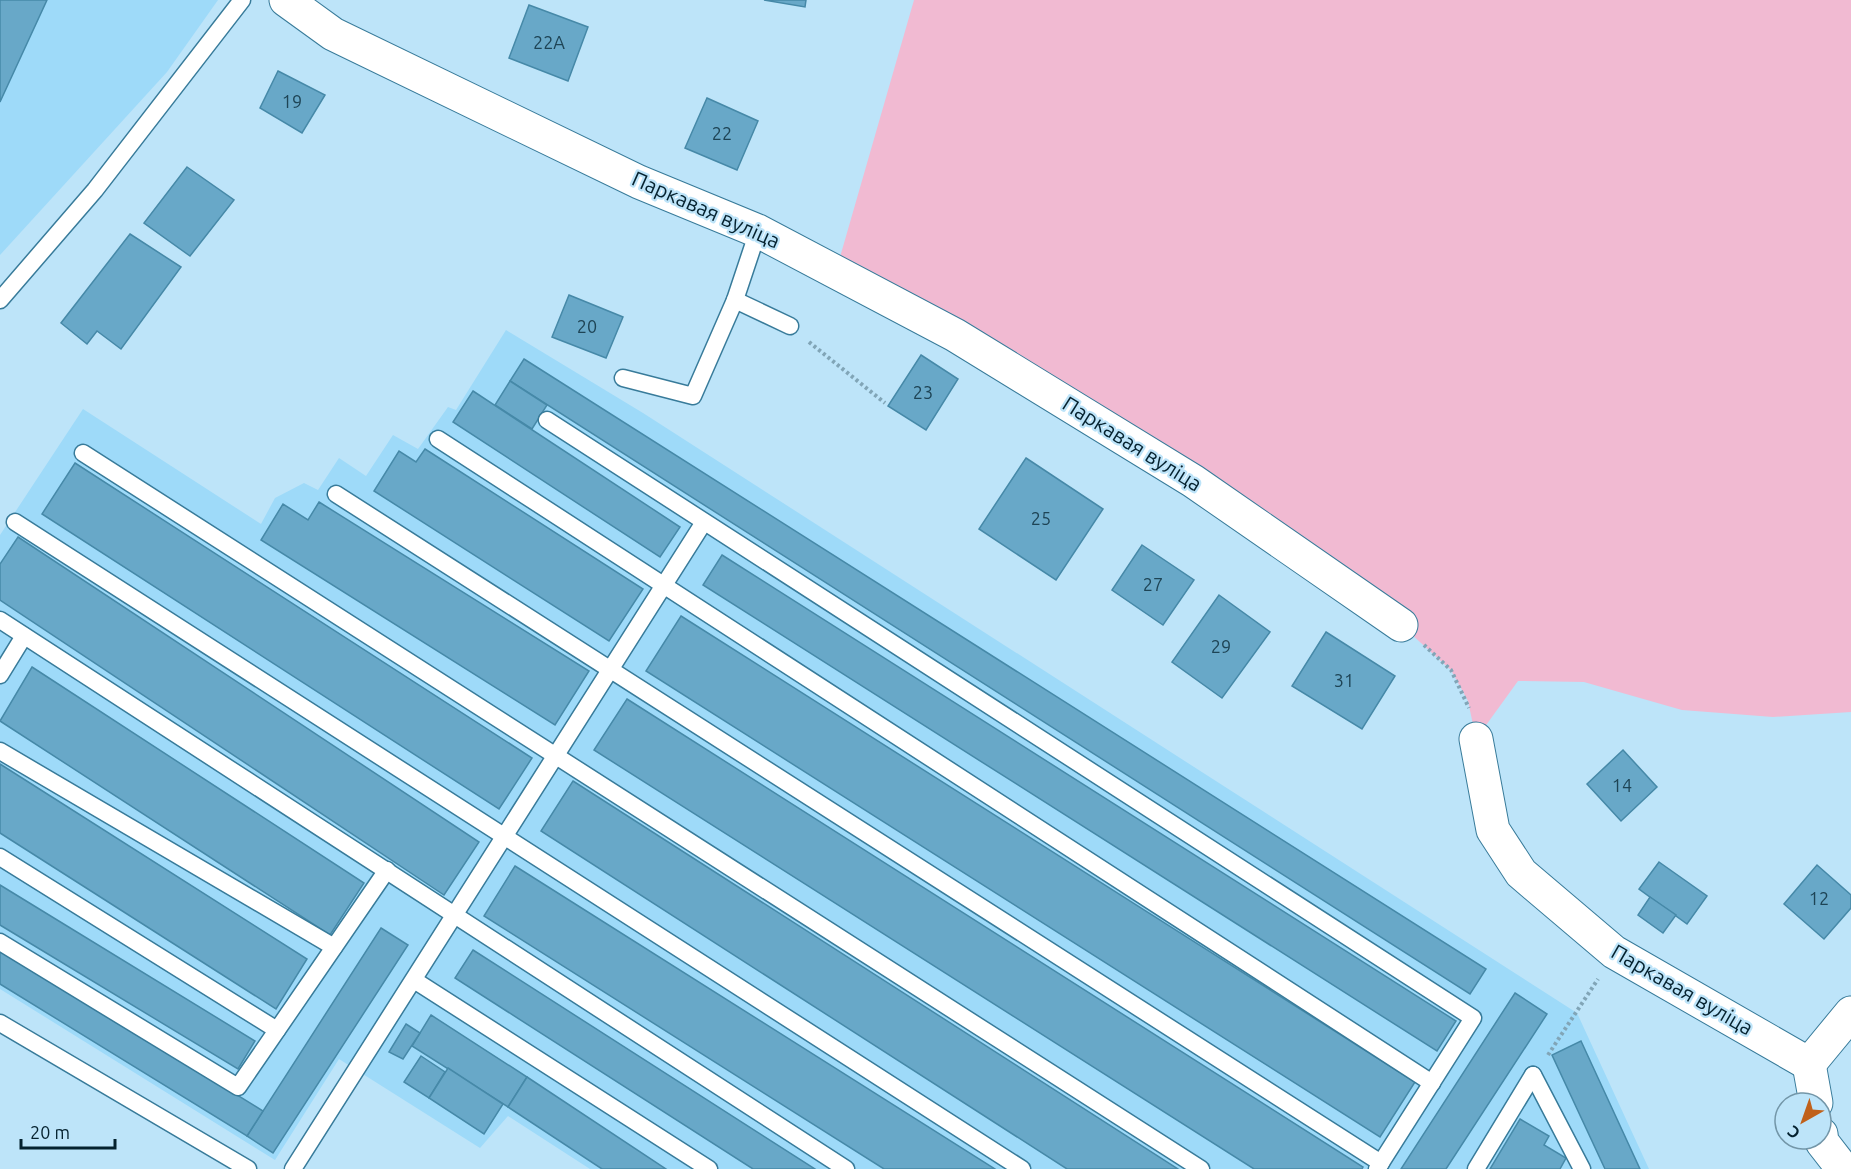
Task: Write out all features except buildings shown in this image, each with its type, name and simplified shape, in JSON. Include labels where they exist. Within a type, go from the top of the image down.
[{"type":"street","name":"Паркавая вуліца","points":[[286,0],[333,34],[639,182],[758,231],[955,335],[1184,475],[1401,625]]},
{"type":"street","name":"Паркавая вуліца","points":[[1476,740],[1492,830],[1521,873],[1614,952],[1809,1064]]},
{"type":"street","points":[[1814,1091],[1809,1064],[1851,1013]]},
{"type":"street","points":[[1829,1151],[1842,1169]]},
{"type":"lane","points":[[0,300],[95,190],[242,0]]},
{"type":"lane","points":[[623,378],[693,396],[735,300],[758,231]]},
{"type":"lane","points":[[735,300],[790,326]]},
{"type":"lane","points":[[336,494],[1379,1166],[1473,1018],[547,420]]},
{"type":"lane","points":[[438,439],[1432,1083]]},
{"type":"lane","points":[[83,453],[1201,1169]]},
{"type":"lane","points":[[15,522],[1023,1169]]},
{"type":"lane","points":[[293,1169],[704,522]]},
{"type":"lane","points":[[0,620],[846,1169]]},
{"type":"lane","points":[[0,675],[24,636]]},
{"type":"lane","points":[[0,750],[333,947]]},
{"type":"lane","points":[[0,857],[277,1030]]},
{"type":"lane","points":[[0,942],[238,1087],[387,870]]},
{"type":"lane","points":[[414,980],[709,1169]]},
{"type":"lane","points":[[0,1023],[248,1169]]},
{"type":"lane","points":[[1476,1169],[1533,1075]]},
{"type":"lane","points":[[1533,1075],[1582,1169]]},
{"type":"path","points":[[790,326],[885,403]]},
{"type":"path","points":[[1401,625],[1451,670],[1468,700],[1476,740]]},
{"type":"path","points":[[1533,1075],[1578,1013],[1614,952]]},
{"type":"shaded area","points":[[0,0],[218,0],[167,72],[0,255]]},
{"type":"shaded area","points":[[914,0],[1851,0],[1851,712],[1773,717],[1682,710],[1584,682],[1518,681],[1476,739],[1468,701],[1451,670],[1401,625],[836,271]]},
{"type":"shaded area","points":[[506,330],[643,413],[1577,1013],[1649,1169],[590,1169],[508,1116],[480,1148],[339,1059],[275,1160],[0,989],[0,535],[83,409],[261,524],[275,498],[304,483],[318,490],[339,458],[366,476],[393,435],[418,449],[448,407],[456,410]]}]
